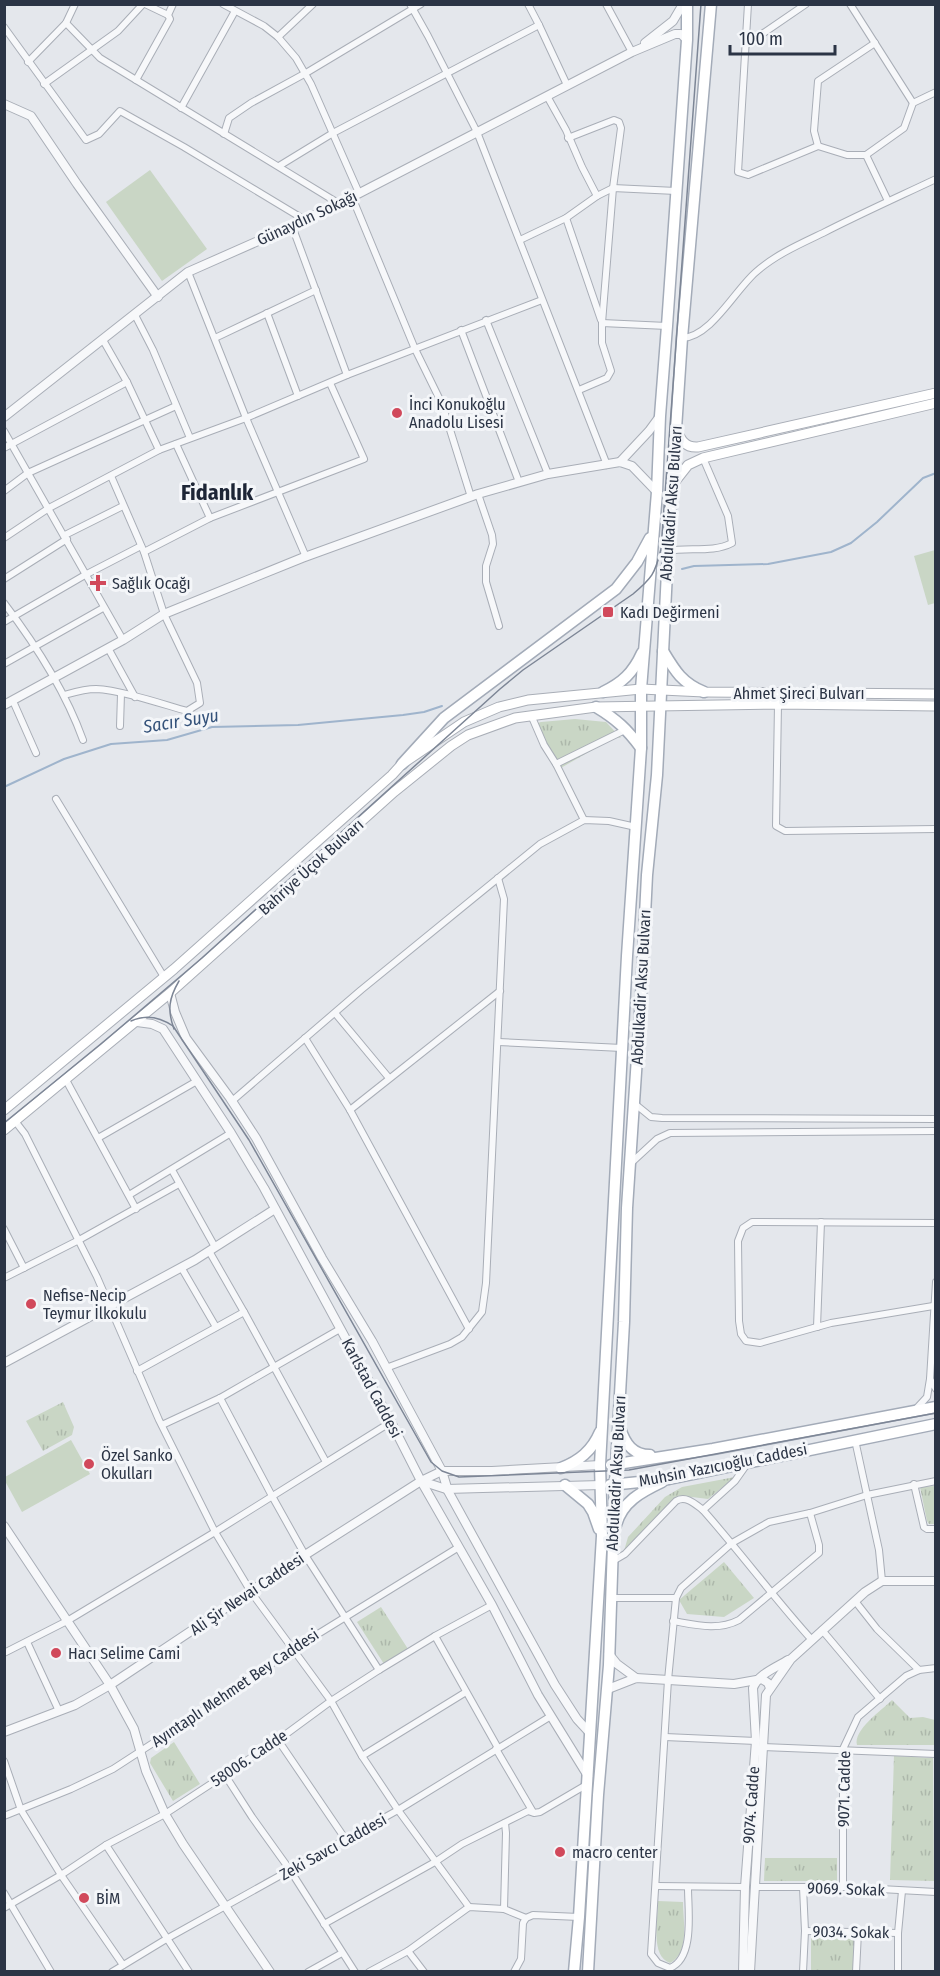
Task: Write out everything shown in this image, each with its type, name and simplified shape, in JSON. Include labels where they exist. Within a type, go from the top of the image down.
[{"type":"main road","name":"Abdulkadir Aksu Bulvarı","points":[[574,1971],[602,1536],[600,1465],[622,1048],[641,748],[641,689],[657,492],[660,416],[687,40],[687,4]]},
{"type":"main road","name":"Abdulkadir Aksu Bulvarı","points":[[588,1971],[598,1795],[608,1689],[630,1163],[647,875],[657,775],[668,551],[682,338],[711,4]]},
{"type":"main road","points":[[676,429],[684,444],[691,448],[936,393]]},
{"type":"main road","points":[[673,484],[681,472],[699,460],[936,403]]},
{"type":"main road","points":[[691,448],[691,456],[699,460]]},
{"type":"main road","points":[[402,764],[444,718],[616,589],[637,562],[653,532]]},
{"type":"main road","points":[[603,692],[616,686],[631,673],[645,648]]},
{"type":"main road","points":[[663,651],[689,686],[704,692]]},
{"type":"main road","name":"Bahriye Üçok Bulvarı","points":[[4,1110],[164,977],[402,764],[464,722],[499,707],[528,700],[641,689],[662,690]]},
{"type":"main road","name":"Ahmet Şireci Bulvarı","points":[[662,690],[936,694]]},
{"type":"main road","name":"Bahriye Üçok Bulvarı","points":[[4,1130],[137,1022],[394,792],[468,735],[501,722],[531,715],[596,706],[778,704],[936,706]]},
{"type":"main road","points":[[596,706],[617,719],[641,748]]},
{"type":"main road","name":"Muhsin Yazıcıoğlu Caddesi","points":[[600,1465],[616,1465],[713,1449],[936,1407]]},
{"type":"main road","points":[[561,1468],[578,1461],[587,1452],[599,1435],[603,1420]]},
{"type":"main road","points":[[618,1423],[624,1440],[637,1453],[672,1455]]},
{"type":"main road","name":"Muhsin Yazıcıoğlu Caddesi","points":[[601,1485],[669,1479],[936,1424]]},
{"type":"main road","points":[[613,1540],[619,1516],[627,1504],[636,1495],[669,1479]]},
{"type":"main road","points":[[565,1485],[588,1504],[602,1536]]},
{"type":"street","points":[[28,62],[66,23],[75,4]]},
{"type":"street","points":[[44,84],[118,31],[144,4],[168,15]]},
{"type":"street","points":[[136,80],[170,19],[168,15],[173,4]]},
{"type":"street","points":[[223,4],[264,26],[278,37],[306,73],[333,133],[416,349],[442,404],[474,496],[492,535],[493,544],[486,566],[486,582],[499,626]]},
{"type":"street","points":[[278,37],[313,4]]},
{"type":"street","points":[[224,134],[230,118],[251,103],[306,73],[411,7],[421,4]]},
{"type":"street","points":[[528,4],[567,86]]},
{"type":"street","points":[[606,4],[632,52]]},
{"type":"street","points":[[632,52],[674,21],[683,4]]},
{"type":"street","points":[[748,4],[738,172],[748,175],[818,146],[847,155],[866,155],[904,128],[914,103],[936,92]]},
{"type":"street","points":[[746,45],[806,4]]},
{"type":"street","points":[[850,4],[914,103]]},
{"type":"street","points":[[411,7],[477,132],[607,465]]},
{"type":"street","points":[[181,108],[235,11]]},
{"type":"street","points":[[66,23],[92,51],[338,203]]},
{"type":"street","points":[[279,166],[333,133],[539,25]]},
{"type":"street","points":[[4,27],[86,140],[99,134],[120,111],[305,220]]},
{"type":"street","points":[[632,52],[675,34],[681,34],[687,40]]},
{"type":"street","points":[[818,146],[814,131],[819,81],[875,43]]},
{"type":"street","name":"Günaydın Sokağı","points":[[4,417],[188,272],[356,195],[632,52]]},
{"type":"street","points":[[547,96],[597,196]]},
{"type":"street","points":[[4,104],[31,116],[158,297]]},
{"type":"street","points":[[568,138],[614,120],[619,122],[621,128],[613,188],[602,323],[602,343],[611,371],[608,378],[579,390]]},
{"type":"street","points":[[866,155],[888,201]]},
{"type":"street","points":[[682,338],[694,336],[706,328],[745,282],[768,262],[792,248],[936,179]]},
{"type":"street","points":[[519,240],[566,218],[597,196],[613,188],[676,191]]},
{"type":"street","points":[[566,218],[602,323]]},
{"type":"street","points":[[292,226],[347,375]]},
{"type":"street","points":[[188,272],[246,418],[306,557]]},
{"type":"street","points":[[215,338],[316,290]]},
{"type":"street","points":[[4,538],[49,508],[159,450],[246,418],[460,330],[542,300]]},
{"type":"street","points":[[267,313],[298,396]]},
{"type":"street","points":[[135,315],[153,350],[190,438]]},
{"type":"street","points":[[486,320],[548,474]]},
{"type":"street","points":[[602,323],[668,326]]},
{"type":"street","points":[[460,330],[519,482]]},
{"type":"street","points":[[103,340],[127,382],[159,450]]},
{"type":"street","points":[[4,448],[127,382]]},
{"type":"street","points":[[4,622],[85,575],[210,518],[364,459],[330,383]]},
{"type":"street","points":[[4,491],[28,473],[176,406]]},
{"type":"street","points":[[621,462],[660,416]]},
{"type":"street","points":[[4,431],[123,640]]},
{"type":"street","points":[[176,444],[210,518]]},
{"type":"street","points":[[668,551],[683,548],[716,549],[724,548],[732,543],[728,516],[699,460]]},
{"type":"street","points":[[4,705],[123,640],[164,614],[306,557],[474,496],[548,474],[621,462],[632,466],[657,492]]},
{"type":"street","points":[[64,695],[98,689],[187,711],[200,703],[197,683],[164,614],[143,549],[111,476]]},
{"type":"street","points":[[4,579],[66,537],[123,506]]},
{"type":"street","points":[[4,603],[54,677],[83,740]]},
{"type":"street","points":[[4,664],[103,608]]},
{"type":"street","points":[[108,648],[135,697]]},
{"type":"street","points":[[120,726],[121,694]]},
{"type":"street","points":[[13,700],[36,753]]},
{"type":"street","points":[[778,704],[776,825],[785,831],[936,829]]},
{"type":"street","points":[[531,715],[544,746],[556,764],[584,820]]},
{"type":"street","points":[[556,764],[627,729]]},
{"type":"street","points":[[56,798],[164,977]]},
{"type":"street","points":[[232,1101],[335,1012],[540,844],[584,820],[609,821],[636,827]]},
{"type":"street","points":[[386,1368],[450,1344],[462,1337],[482,1312],[486,1283],[504,899],[498,878]]},
{"type":"street","points":[[350,1110],[500,991]]},
{"type":"street","name":"Karlstad Caddesi","points":[[170,993],[186,1038],[256,1138],[386,1368],[442,1471],[446,1489],[555,1685],[577,1719],[589,1732]]},
{"type":"street","points":[[335,1012],[390,1078]]},
{"type":"street","name":"Karlstad Caddesi","points":[[137,1022],[152,1024],[163,1029],[231,1132],[587,1780]]},
{"type":"street","points":[[305,1038],[350,1110],[469,1329]]},
{"type":"street","points":[[498,1042],[622,1048]]},
{"type":"street","points":[[66,1080],[136,1209]]},
{"type":"street","points":[[98,1138],[197,1080]]},
{"type":"street","points":[[634,1102],[651,1117],[676,1119],[936,1119]]},
{"type":"street","points":[[676,1119],[677,1132]]},
{"type":"street","points":[[15,1121],[25,1134],[79,1240],[162,1425],[215,1532],[251,1592],[291,1650],[331,1701],[362,1756],[398,1810],[469,1907]]},
{"type":"street","points":[[630,1163],[660,1137],[677,1132],[936,1131]]},
{"type":"street","points":[[129,1195],[231,1132]]},
{"type":"street","points":[[172,1170],[244,1312],[326,1462]]},
{"type":"street","points":[[4,1278],[79,1240],[180,1184]]},
{"type":"street","points":[[4,1352],[7,1362],[181,1267],[275,1209]]},
{"type":"street","points":[[933,1306],[817,1327],[760,1342],[746,1341],[741,1334],[739,1321],[738,1241],[743,1228],[752,1222],[936,1223]]},
{"type":"street","points":[[817,1327],[821,1222]]},
{"type":"street","points":[[4,1229],[24,1268]]},
{"type":"street","points":[[181,1267],[216,1328]]},
{"type":"street","points":[[912,1412],[927,1397],[936,1282]]},
{"type":"street","points":[[138,1371],[244,1312]]},
{"type":"street","points":[[162,1425],[220,1398],[340,1329]]},
{"type":"street","points":[[930,1379],[936,1389]]},
{"type":"street","points":[[220,1398],[305,1555],[379,1670]]},
{"type":"street","points":[[4,1653],[67,1621],[391,1422]]},
{"type":"street","points":[[855,1440],[879,1550],[882,1581]]},
{"type":"street","points":[[704,1510],[735,1481],[749,1462]]},
{"type":"street","name":"Muhsin Yazıcıoğlu Caddesi","points":[[421,1480],[442,1471],[600,1465]]},
{"type":"street","name":"Muhsin Yazıcıoğlu Caddesi","points":[[421,1480],[446,1489],[601,1485]]},
{"type":"street","name":"Ali Şir Nevai Caddesi","points":[[4,1732],[75,1705],[110,1685],[421,1480]]},
{"type":"street","points":[[688,1888],[686,1951],[673,1969],[662,1968],[651,1954],[668,1680],[676,1598],[681,1588],[732,1544],[769,1522],[810,1513],[867,1495],[936,1480]]},
{"type":"street","points":[[914,1484],[924,1527],[936,1529]]},
{"type":"street","points":[[612,1562],[625,1554],[676,1501],[681,1498],[686,1499],[704,1510],[771,1594],[812,1640]]},
{"type":"street","points":[[673,1621],[712,1627],[728,1626],[739,1620],[819,1553],[810,1513]]},
{"type":"street","points":[[6,1531],[110,1685],[134,1729],[146,1771],[165,1814],[224,1907],[270,1971]]},
{"type":"street","name":"Ayıntaplı Mehmet Bey Caddesi","points":[[4,1816],[71,1789],[113,1768],[291,1650],[459,1547]]},
{"type":"street","points":[[752,1693],[755,1682],[791,1659],[865,1592],[882,1581],[936,1581]]},
{"type":"street","points":[[611,1599],[676,1598]]},
{"type":"street","points":[[855,1601],[877,1629],[919,1670]]},
{"type":"street","name":"58006. Cadde","points":[[4,1908],[61,1875],[106,1845],[165,1814],[379,1670],[492,1605]]},
{"type":"street","points":[[822,1630],[880,1699]]},
{"type":"street","points":[[435,1636],[534,1813]]},
{"type":"street","points":[[27,1642],[59,1711]]},
{"type":"street","points":[[609,1653],[617,1664],[636,1678]]},
{"type":"street","points":[[734,1684],[759,1696],[768,1691],[791,1659]]},
{"type":"street","name":"9071. Cadde","points":[[843,1887],[843,1749],[858,1717],[906,1676],[919,1670],[936,1668]]},
{"type":"street","points":[[608,1689],[636,1678],[734,1684],[765,1680],[768,1691]]},
{"type":"street","name":"9074. Cadde","points":[[743,1971],[746,1887],[759,1744],[768,1691]]},
{"type":"street","points":[[362,1756],[466,1692]]},
{"type":"street","name":"9074. Cadde","points":[[750,1971],[756,1887],[759,1744],[752,1693]]},
{"type":"street","name":"Zeki Savcı Caddesi","points":[[112,1971],[398,1810],[551,1716]]},
{"type":"street","points":[[665,1737],[936,1754]]},
{"type":"street","points":[[278,1740],[346,1840]]},
{"type":"street","points":[[4,1761],[21,1809],[61,1875],[123,1965]]},
{"type":"street","points":[[225,1775],[355,1971]]},
{"type":"street","points":[[324,1924],[435,1862],[462,1844],[528,1811],[540,1812],[587,1780]]},
{"type":"street","points":[[504,1909],[505,1823]]},
{"type":"street","points":[[106,1845],[189,1971]]},
{"type":"street","points":[[656,1886],[746,1887]]},
{"type":"street","name":"9069. Sokak","points":[[756,1887],[843,1887],[936,1892]]},
{"type":"street","points":[[803,1887],[803,1971]]},
{"type":"street","points":[[898,1971],[898,1933],[902,1891]]},
{"type":"street","points":[[4,1893],[51,1971]]},
{"type":"street","points":[[369,1971],[408,1951],[469,1907],[504,1909],[526,1918]]},
{"type":"street","points":[[513,1971],[520,1959],[522,1923],[526,1918],[533,1915],[579,1917]]},
{"type":"street","name":"9034. Sokak","points":[[804,1931],[898,1933]]},
{"type":"street","points":[[856,1971],[858,1932]]},
{"type":"street","points":[[408,1951],[424,1971]]},
{"type":"street","points":[[308,1971],[342,1953]]},
{"type":"green space","points":[[150,170],[207,249],[162,281],[106,202]]},
{"type":"green space","points":[[935,550],[935,603],[928,605],[914,556]]},
{"type":"green space","points":[[575,719],[606,722],[621,738],[615,737],[559,769],[535,724]]},
{"type":"green space","points":[[63,1402],[74,1427],[72,1435],[43,1451],[26,1421]]},
{"type":"green space","points":[[71,1440],[90,1474],[22,1512],[5,1477]]},
{"type":"green space","points":[[735,1477],[708,1499],[684,1496],[678,1498],[624,1551],[628,1537],[665,1497],[682,1487]]},
{"type":"green space","points":[[935,1486],[935,1524],[929,1524],[920,1487]]},
{"type":"green space","points":[[724,1562],[754,1598],[724,1617],[687,1614],[679,1600]]},
{"type":"green space","points":[[381,1607],[408,1649],[384,1664],[357,1622]]},
{"type":"green space","points":[[892,1700],[910,1718],[923,1717],[935,1720],[935,1745],[857,1745],[859,1733],[863,1727]]},
{"type":"green space","points":[[174,1742],[200,1784],[173,1801],[150,1763],[151,1758]]},
{"type":"green space","points":[[894,1756],[933,1758],[934,1881],[890,1880]]},
{"type":"green space","points":[[765,1858],[837,1858],[837,1881],[764,1881]]},
{"type":"green space","points":[[658,1901],[683,1902],[683,1944],[676,1958],[670,1963],[664,1959],[657,1945]]},
{"type":"green space","points":[[811,1938],[855,1939],[854,1970],[811,1970]]},
{"type":"waterway","points":[[682,569],[694,566],[768,564],[831,552],[851,543],[877,522],[923,478],[936,473]]},
{"type":"waterway","name":"Sacır Suyu","points":[[4,787],[64,759],[111,744],[167,740],[212,727],[298,725],[403,715],[442,706]]},
{"type":"tram line","points":[[4,1123],[202,958],[500,689],[523,670],[633,594],[652,575],[661,549],[701,4]]},
{"type":"tram line","points":[[174,1029],[170,1016],[170,1004],[179,981]]},
{"type":"tram line","points":[[131,1021],[153,1017],[173,1026],[249,1140],[431,1462],[442,1471],[459,1477],[629,1470],[936,1413]]},
{"type":"place","name":"İnci Konukoğlu Anadolu Lisesi","points":[[397,413]]},
{"type":"place","name":"Sağlık Ocağı","points":[[98,583]]},
{"type":"place","name":"Kadı Değirmeni","points":[[608,612]]},
{"type":"place","name":"Nefise-Necip Teymur İlkokulu","points":[[31,1304]]},
{"type":"place","name":"Özel Sanko Okulları","points":[[89,1464]]},
{"type":"place","name":"Hacı Selime Cami","points":[[56,1653]]},
{"type":"place","name":"macro center","points":[[560,1852]]},
{"type":"place","name":"BİM","points":[[84,1898]]},
{"type":"district","name":"Fidanlık","points":[[217,492]]}]
